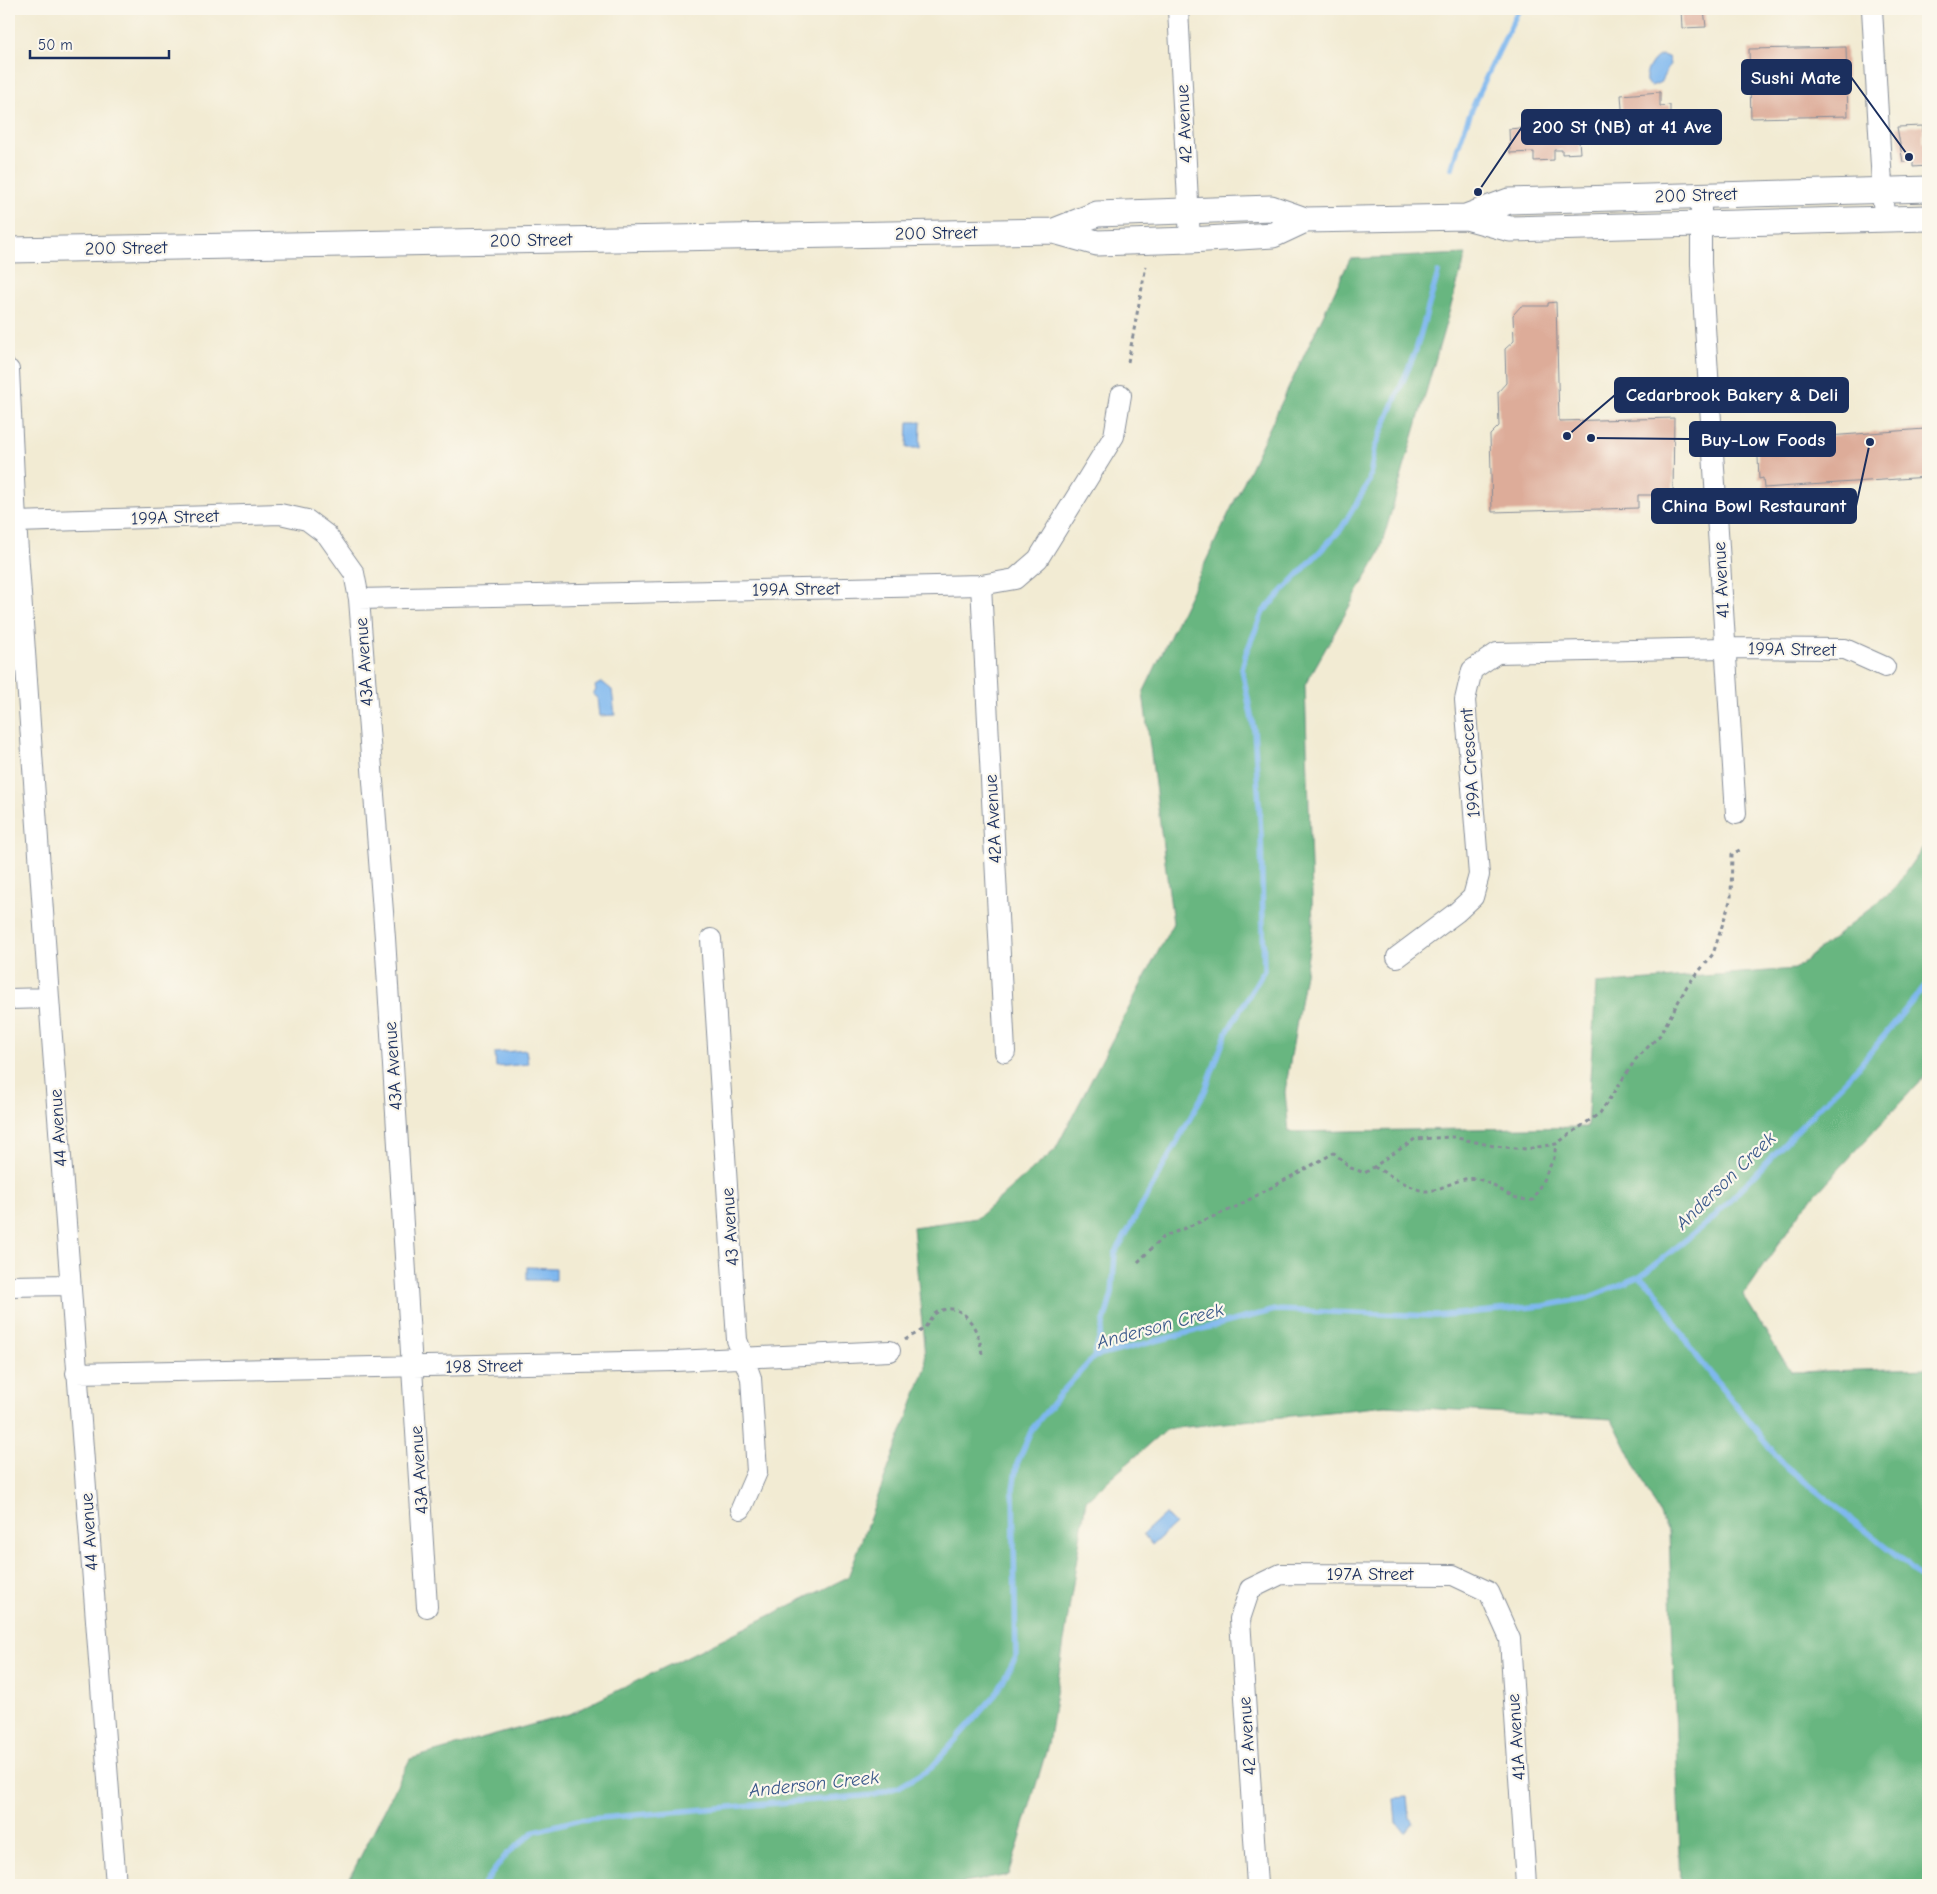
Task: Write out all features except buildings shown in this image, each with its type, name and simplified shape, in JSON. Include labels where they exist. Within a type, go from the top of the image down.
[{"type":"main road","name":"200 Street","points":[[1466,217],[1509,201],[1928,188]]},
{"type":"main road","name":"200 Street","points":[[1054,231],[1097,214],[1271,208],[1306,220],[1466,217],[1510,229],[1928,218]]},
{"type":"main road","name":"200 Street","points":[[9,250],[1054,231],[1097,243],[1273,235],[1306,220]]},
{"type":"street","name":"42 Avenue","points":[[1178,9],[1190,240]]},
{"type":"street","points":[[1872,9],[1884,219]]},
{"type":"street","name":"41 Avenue","points":[[1701,195],[1700,225],[1736,814]]},
{"type":"street","name":"44 Avenue","points":[[9,370],[16,522],[49,998],[116,1885]]},
{"type":"street","name":"199A Street","points":[[359,599],[981,585],[1015,579],[1038,560],[1114,436],[1121,395]]},
{"type":"street","name":"199A Street","points":[[16,522],[280,514],[307,520],[327,535]]},
{"type":"street","name":"43A Avenue","points":[[327,535],[354,573],[359,599],[382,889],[427,1607]]},
{"type":"street","name":"42A Avenue","points":[[981,585],[1005,1052]]},
{"type":"street","name":"199A Street","points":[[1725,648],[1845,649],[1884,667]]},
{"type":"street","name":"199A Crescent","points":[[1396,957],[1457,912],[1473,897],[1479,875],[1465,700],[1472,670],[1497,653],[1725,648]]},
{"type":"street","name":"43 Avenue","points":[[711,939],[737,1340],[751,1378],[757,1472],[741,1509]]},
{"type":"street","points":[[9,999],[49,998]]},
{"type":"street","points":[[9,1286],[70,1285]]},
{"type":"street","name":"198 Street","points":[[76,1373],[744,1358],[890,1351]]},
{"type":"street","name":"197A Street","points":[[1250,1589],[1280,1574],[1453,1575],[1489,1592]]},
{"type":"street","name":"42 Avenue","points":[[1250,1589],[1240,1619],[1257,1885]]},
{"type":"street","name":"41A Avenue","points":[[1489,1592],[1510,1639],[1526,1885]]},
{"type":"path","points":[[1128,362],[1146,266]]},
{"type":"path","points":[[1138,1262],[1163,1237],[1232,1209],[1334,1153],[1351,1168],[1365,1173],[1415,1139],[1453,1137],[1494,1146],[1526,1148],[1556,1144],[1600,1113],[1636,1059],[1660,1035],[1687,986],[1713,954],[1731,898],[1732,854],[1740,850]]},
{"type":"path","points":[[1374,1167],[1411,1187],[1427,1191],[1462,1179],[1480,1180],[1512,1197],[1533,1200],[1554,1158],[1556,1144]]},
{"type":"path","points":[[890,1351],[923,1330],[935,1313],[949,1308],[962,1312],[980,1335],[982,1357]]},
{"type":"green space","points":[[1466,254],[1379,554],[1305,685],[1313,926],[1285,1092],[1289,1132],[1587,1127],[1596,984],[1795,969],[1893,890],[1928,840],[1928,1075],[1925,1076],[1804,1207],[1743,1295],[1791,1372],[1928,1368],[1928,1885],[1681,1885],[1669,1533],[1612,1419],[1386,1406],[1167,1429],[1086,1500],[1048,1745],[1009,1875],[951,1885],[346,1885],[410,1759],[570,1714],[848,1577],[926,1367],[913,1227],[977,1218],[1055,1150],[1173,923],[1143,693],[1350,259]]},
{"type":"water","points":[[1662,55],[1668,57],[1670,64],[1660,83],[1651,86],[1646,82],[1648,70],[1652,62]]},
{"type":"water","points":[[908,422],[921,422],[920,448],[907,448]]},
{"type":"water","points":[[602,682],[612,690],[615,715],[600,716],[598,698],[593,694],[596,690],[595,686]]},
{"type":"water","points":[[526,1050],[528,1064],[496,1067],[495,1053]]},
{"type":"water","points":[[527,1267],[556,1268],[556,1280],[527,1280]]},
{"type":"water","points":[[1165,1514],[1175,1524],[1152,1545],[1143,1534]]},
{"type":"water","points":[[1407,1797],[1409,1818],[1414,1822],[1406,1832],[1396,1824],[1394,1798]]},
{"type":"waterway","points":[[1452,168],[1473,107],[1519,9]]},
{"type":"waterway","points":[[1094,1357],[1112,1294],[1115,1254],[1205,1091],[1226,1034],[1264,970],[1261,833],[1254,730],[1242,669],[1246,653],[1263,612],[1341,529],[1369,482],[1375,448],[1416,350],[1438,273]]},
{"type":"waterway","name":"Anderson Creek","points":[[483,1885],[506,1855],[535,1831],[577,1820],[874,1795],[899,1787],[931,1768],[996,1694],[1016,1657],[1013,1489],[1017,1464],[1032,1429],[1060,1394],[1094,1357],[1275,1310],[1435,1316],[1543,1306],[1587,1298],[1639,1277],[1711,1220],[1860,1065],[1928,982]]},
{"type":"waterway","points":[[1639,1277],[1654,1288],[1691,1349],[1783,1464],[1901,1559],[1928,1585]]},
{"type":"place","name":"Sushi Mate","points":[[1909,157]]},
{"type":"place","name":"200 St (NB) at 41 Ave","points":[[1478,192]]},
{"type":"place","name":"Cedarbrook Bakery & Deli","points":[[1567,436]]},
{"type":"place","name":"Buy-Low Foods","points":[[1591,438]]},
{"type":"place","name":"China Bowl Restaurant","points":[[1870,442]]}]
